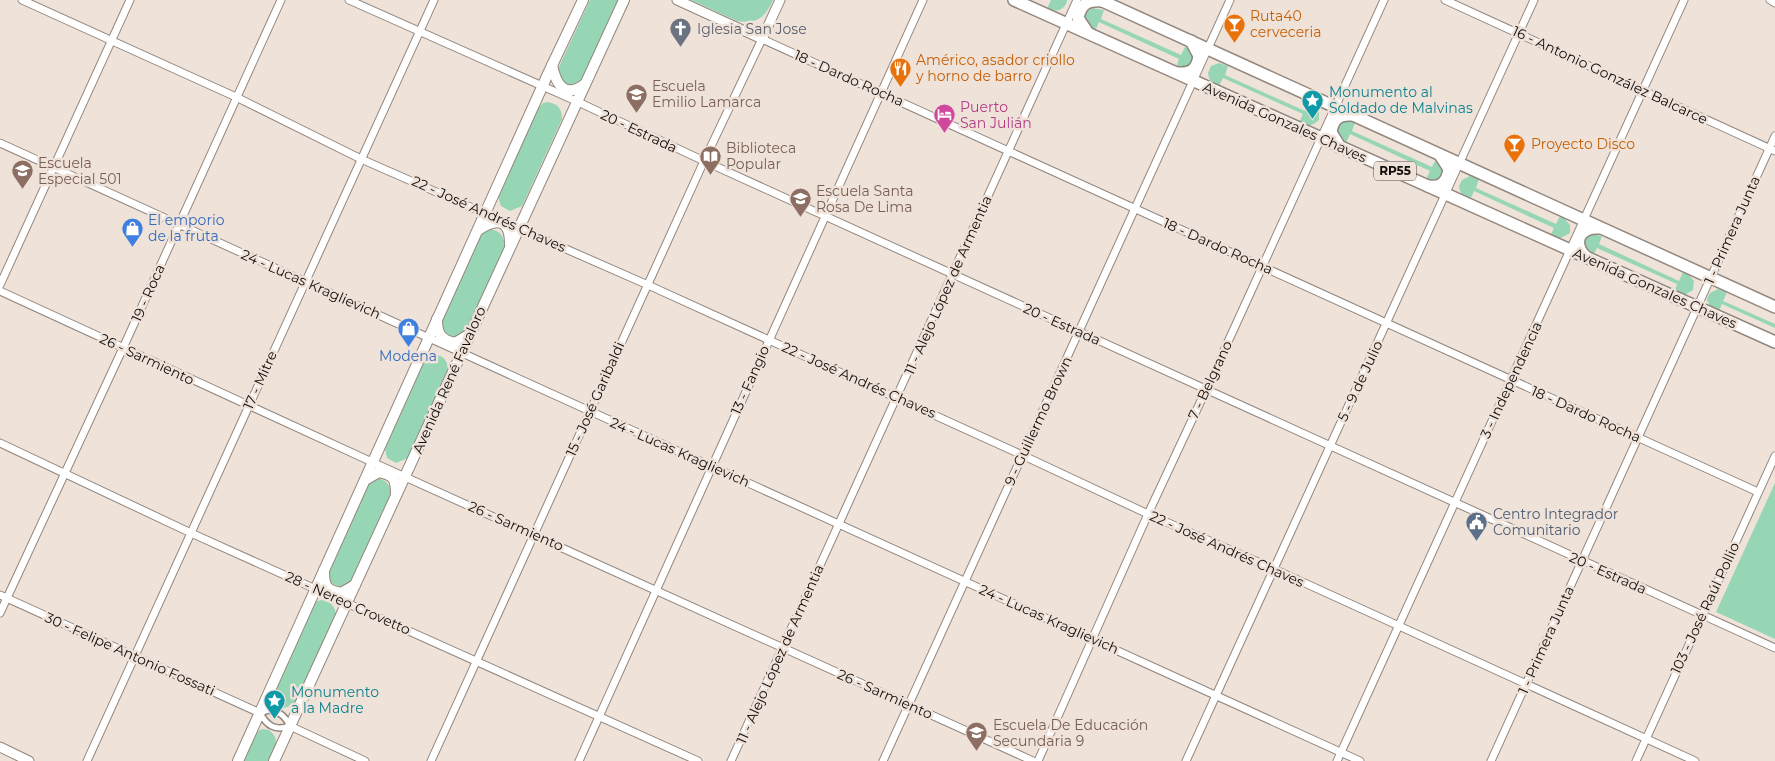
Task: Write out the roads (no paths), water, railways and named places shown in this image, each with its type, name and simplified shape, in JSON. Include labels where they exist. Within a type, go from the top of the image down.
[{"type":"main road","points":[[238,761],[485,212],[583,0]]},
{"type":"main road","name":"Avenida René Favaloro","points":[[274,761],[623,0]]},
{"type":"main road","name":"Avenida Gonzales Chaves","points":[[1014,0],[1775,342]]},
{"type":"main road","points":[[1088,33],[1078,18],[1080,10],[1084,3],[1092,0],[1102,1]]},
{"type":"main road","name":"RP55","points":[[1102,1],[1775,308]]},
{"type":"main road","points":[[1176,73],[1186,74],[1193,71],[1198,64],[1199,56],[1191,41]]},
{"type":"main road","points":[[552,65],[555,79],[561,87],[570,90],[578,89],[585,84]]},
{"type":"main road","points":[[1340,147],[1331,132],[1332,125],[1337,117],[1344,114],[1353,115]]},
{"type":"main road","points":[[1426,186],[1436,187],[1443,184],[1448,177],[1449,170],[1440,155]]},
{"type":"main road","points":[[477,231],[493,222],[501,223],[508,228],[510,245]]},
{"type":"main road","points":[[1587,258],[1578,245],[1580,238],[1584,230],[1601,228]]},
{"type":"main road","points":[[438,318],[437,330],[440,338],[447,342],[455,343],[470,334]]},
{"type":"main road","points":[[363,482],[379,472],[387,473],[393,477],[396,485],[396,496]]},
{"type":"main road","points":[[324,569],[324,580],[327,588],[333,592],[341,593],[355,586]]},
{"type":"street","name":"22 - José Andrés Chaves","points":[[22,0],[236,97],[362,159],[768,339],[1148,514],[1274,569],[1695,761]]},
{"type":"street","points":[[0,285],[130,0]]},
{"type":"street","name":"19 - Roca","points":[[0,613],[3,597],[123,348],[281,0]]},
{"type":"street","name":"20 - Estrada","points":[[349,0],[1775,648]]},
{"type":"street","name":"17 - Mitre","points":[[87,761],[434,0]]},
{"type":"street","name":"18 - Dardo Rocha","points":[[677,0],[1758,492]]},
{"type":"street","points":[[762,39],[780,0]]},
{"type":"street","name":"13 - Fangio","points":[[579,761],[768,339],[923,0]]},
{"type":"street","name":"11 - Alejo López de Armentia","points":[[731,761],[1077,0]]},
{"type":"street","name":"9 - Guillermo Brown","points":[[883,761],[1230,0]]},
{"type":"street","name":"7 - Belgrano","points":[[1038,761],[1148,514],[1384,0]]},
{"type":"street","name":"16 - Antonio González Balcarce","points":[[1445,0],[1772,150]]},
{"type":"street","name":"5 - 9 de Julio","points":[[1186,761],[1534,0]]},
{"type":"street","name":"3 - Independencia","points":[[1337,761],[1684,0]]},
{"type":"street","points":[[1770,0],[1775,2]]},
{"type":"street","name":"15 - José Garibaldi","points":[[431,761],[704,161],[762,39]]},
{"type":"street","name":"1 - Primera Junta","points":[[1491,761],[1710,278],[1772,150],[1775,136]]},
{"type":"street","name":"24 - Lucas Kraglievich","points":[[0,143],[1360,761]]},
{"type":"street","name":"26 - Sarmiento","points":[[0,291],[372,462],[1033,761]]},
{"type":"street","name":"28 - Nereo Crovetto","points":[[0,444],[191,533],[698,761]]},
{"type":"street","name":"103 - José Raúl Pollio","points":[[1636,761],[1775,456]]},
{"type":"street","name":"30 - Felipe Antonio Fossati","points":[[3,597],[260,713]]},
{"type":"street","points":[[290,726],[282,729],[272,727],[265,722],[260,713],[269,710],[278,712],[286,718],[290,726],[365,761]]},
{"type":"street","points":[[0,747],[29,761]]},
{"type":"place","name":"Ruta40 cerveceria","points":[[1234,43]]},
{"type":"place","name":"Iglesia San Jose","points":[[681,48]]},
{"type":"place","name":"Américo, asador criollo y horno de barro","points":[[900,87]]},
{"type":"place","name":"Escuela Emilio Lamarca","points":[[636,113]]},
{"type":"place","name":"Monumento al Soldado de Malvinas","points":[[1313,119]]},
{"type":"place","name":"Puerto San Julián","points":[[944,134]]},
{"type":"place","name":"Proyecto Disco","points":[[1515,163]]},
{"type":"place","name":"Biblioteca Popular","points":[[710,175]]},
{"type":"place","name":"Escuela Especial 501","points":[[22,190]]},
{"type":"place","name":"Escuela Santa Rosa De Lima","points":[[800,218]]},
{"type":"place","name":"El emporio de la fruta","points":[[132,247]]},
{"type":"place","name":"Modena","points":[[408,347]]},
{"type":"place","name":"Centro Integrador Comunitario","points":[[1477,541]]},
{"type":"place","name":"Monumento a la Madre","points":[[275,719]]},
{"type":"place","name":"Escuela De Educación Secundaria 9","points":[[977,752]]}]
